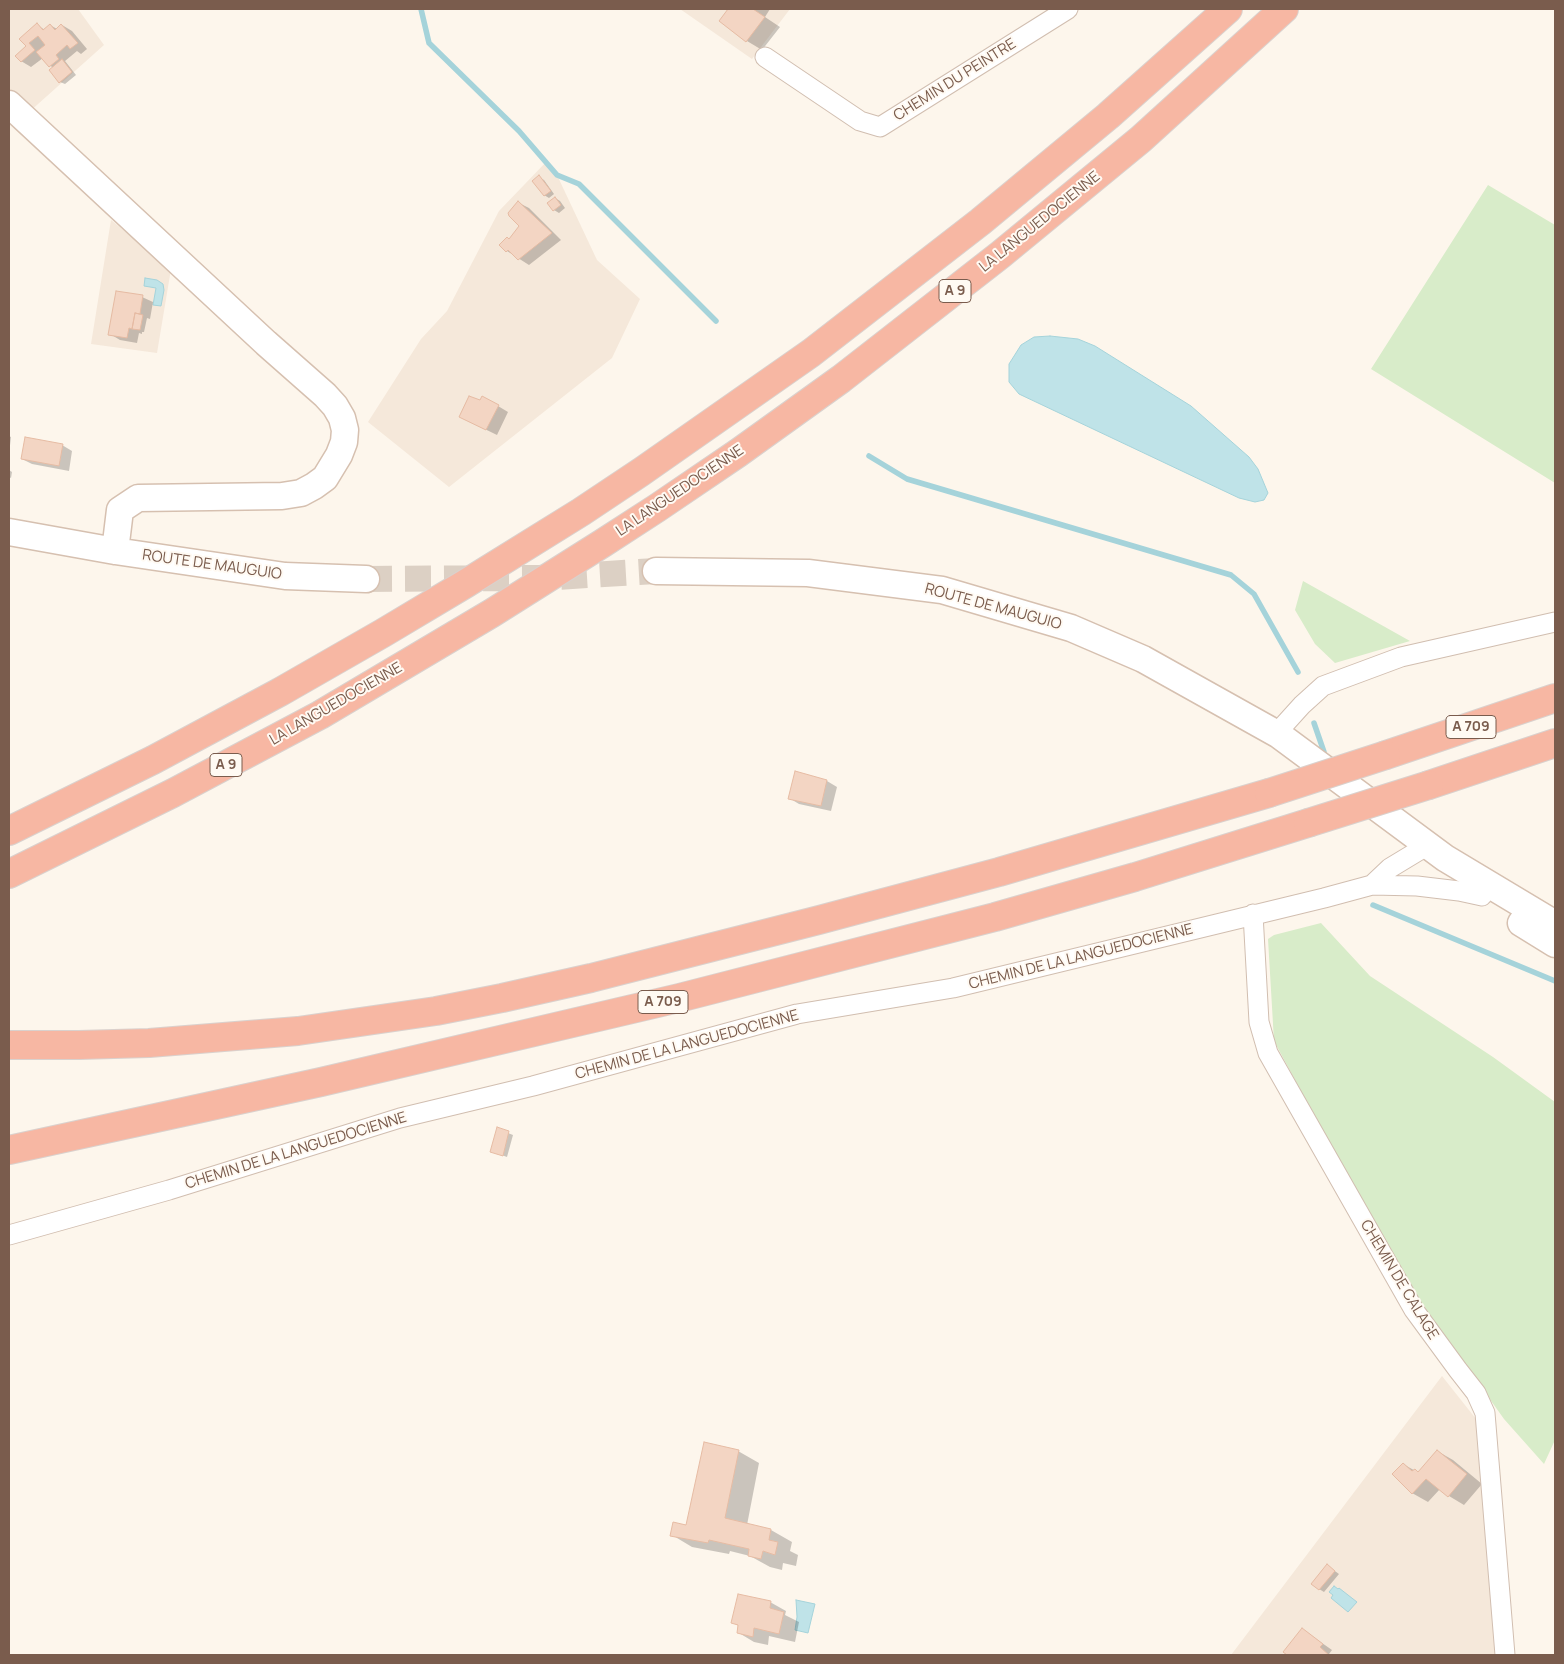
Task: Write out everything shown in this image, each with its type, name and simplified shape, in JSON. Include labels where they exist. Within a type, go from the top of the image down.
[{"type":"highway","name":"A 9","points":[[9,831],[153,760],[383,634],[573,517],[641,472],[811,353],[980,222],[1108,116],[1228,9]]},
{"type":"highway","name":"LA LANGUEDOCIENNE","points":[[9,874],[173,793],[320,715],[492,613],[603,544],[738,453],[841,379],[1000,256],[1141,139],[1284,9]]},
{"type":"highway","name":"A 709","points":[[9,1045],[149,1043],[279,1033],[373,1021],[492,1000],[590,978],[838,915],[1008,869],[1269,793],[1555,698]]},
{"type":"highway","name":"A 709","points":[[9,1150],[321,1082],[736,984],[995,917],[1134,877],[1429,786],[1555,743]]},
{"type":"street","name":"CHEMIN DU PEINTRE","points":[[765,57],[860,121],[880,127],[1068,9]]},
{"type":"street","points":[[9,104],[266,343],[325,395],[335,406],[342,418],[345,430],[344,442],[339,455],[325,478],[301,493],[282,496],[138,498],[120,510],[115,551]]},
{"type":"street","name":"ROUTE DE MAUGUIO","points":[[9,532],[115,551],[285,576],[366,579]]},
{"type":"street","name":"ROUTE DE MAUGUIO","points":[[656,571],[808,573],[942,590],[1080,632],[1143,659],[1289,742],[1436,851]]},
{"type":"street","points":[[1289,742],[1283,726],[1323,686],[1401,657],[1555,622]]},
{"type":"street","points":[[1436,851],[1482,896],[1555,944]]},
{"type":"street","points":[[1436,851],[1555,924]]},
{"type":"street","name":"CHEMIN DE LA LANGUEDOCIENNE","points":[[1372,885],[1390,868],[1436,851]]},
{"type":"street","name":"CHEMIN DE LA LANGUEDOCIENNE","points":[[9,1235],[169,1190],[400,1118],[533,1086],[797,1014],[953,988],[1372,885],[1418,886],[1482,896]]},
{"type":"street","name":"CHEMIN DE CALAGE","points":[[1253,914],[1259,1022],[1268,1053],[1414,1310],[1476,1393],[1485,1413],[1505,1655]]},
{"type":"shaded area","points":[[9,9],[78,9],[104,45],[28,113],[9,91]]},
{"type":"shaded area","points":[[680,9],[790,9],[752,59]]},
{"type":"shaded area","points":[[547,161],[557,175],[597,260],[640,299],[612,358],[449,487],[368,422],[421,339],[447,311],[499,211]]},
{"type":"shaded area","points":[[111,220],[171,269],[157,353],[91,344]]},
{"type":"shaded area","points":[[1442,1376],[1480,1424],[1495,1655],[1231,1655]]},
{"type":"green space","points":[[1488,185],[1555,225],[1555,483],[1371,369]]},
{"type":"green space","points":[[1303,581],[1410,641],[1335,663],[1315,644],[1295,610]]},
{"type":"green space","points":[[1321,923],[1370,976],[1493,1057],[1555,1102],[1555,1440],[1544,1464],[1504,1419],[1397,1269],[1274,1041],[1268,939],[1274,935]]},
{"type":"water","points":[[145,278],[157,280],[163,284],[164,290],[161,306],[153,305],[156,288],[144,286]]},
{"type":"water","points":[[1050,336],[1078,339],[1095,346],[1191,406],[1249,457],[1258,469],[1268,493],[1264,500],[1255,502],[1239,498],[1019,394],[1009,382],[1009,364],[1021,345],[1034,337]]},
{"type":"water","points":[[1334,1586],[1357,1602],[1348,1612],[1331,1598],[1333,1595],[1329,1592]]},
{"type":"water","points":[[796,1600],[815,1604],[808,1633],[795,1630],[797,1617]]},
{"type":"building","points":[[728,9],[753,9],[765,17],[746,42],[719,21]]},
{"type":"building","points":[[37,23],[43,30],[50,24],[55,30],[61,24],[78,43],[70,49],[67,45],[56,55],[59,59],[49,67],[36,52],[45,45],[38,36],[29,43],[35,50],[21,62],[15,56],[26,46],[19,39]]},
{"type":"building","points":[[62,59],[72,72],[59,83],[49,70]]},
{"type":"building","points":[[539,175],[551,191],[544,196],[532,181]]},
{"type":"building","points":[[555,197],[561,205],[553,211],[547,203]]},
{"type":"building","points":[[518,201],[552,233],[518,260],[508,250],[506,252],[499,245],[507,237],[509,239],[519,226],[508,213]]},
{"type":"building","points":[[116,291],[143,295],[140,314],[135,313],[132,329],[129,328],[127,338],[108,335]]},
{"type":"building","points":[[135,313],[143,315],[140,330],[132,329]]},
{"type":"building","points":[[469,396],[480,400],[482,396],[499,405],[486,430],[459,417]]},
{"type":"building","points":[[25,437],[63,444],[59,466],[21,459]]},
{"type":"building","points":[[795,771],[827,780],[821,806],[788,799]]},
{"type":"building","points":[[497,1127],[509,1131],[503,1156],[490,1152]]},
{"type":"building","points":[[704,1442],[739,1450],[725,1518],[771,1529],[769,1540],[778,1542],[775,1555],[763,1551],[761,1559],[748,1556],[749,1549],[709,1540],[708,1543],[670,1536],[673,1522],[686,1525]]},
{"type":"building","points":[[1437,1450],[1467,1474],[1448,1497],[1426,1479],[1412,1494],[1392,1474],[1403,1463],[1412,1471],[1415,1469],[1418,1472]]},
{"type":"building","points":[[1327,1564],[1335,1571],[1319,1590],[1311,1584]]},
{"type":"building","points":[[738,1594],[771,1601],[770,1608],[784,1612],[779,1634],[754,1628],[753,1637],[737,1633],[738,1625],[731,1623]]},
{"type":"building","points":[[1302,1628],[1323,1644],[1320,1647],[1329,1655],[1287,1655],[1283,1652]]},
{"type":"waterway","points":[[421,9],[429,43],[519,131],[557,175],[579,184],[716,321]]},
{"type":"waterway","points":[[869,456],[907,479],[1231,575],[1254,594],[1298,672]]},
{"type":"waterway","points":[[1314,723],[1324,752]]},
{"type":"waterway","points":[[1373,905],[1555,981]]},
{"type":"tunnel","points":[[366,579],[539,578],[656,571]]}]
